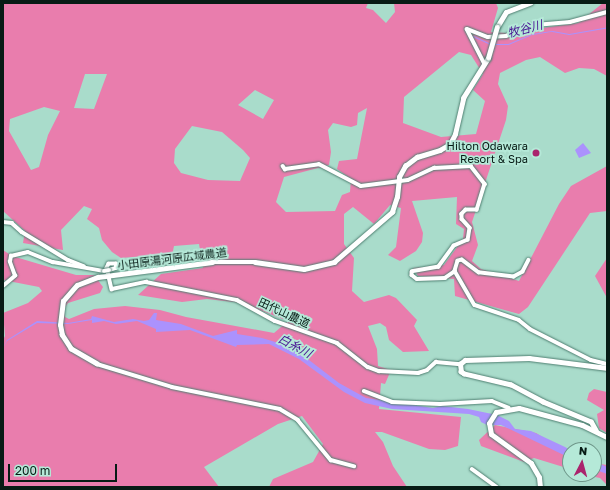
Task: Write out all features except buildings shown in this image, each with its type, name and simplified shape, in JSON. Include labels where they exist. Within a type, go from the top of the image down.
[{"type":"main road","points":[[540,487],[539,477],[531,463],[495,438],[489,426],[491,417],[496,412],[510,408],[526,410],[596,431],[607,437]]},
{"type":"street","name":"小田原湯河原広域農道","points":[[354,466],[331,460],[298,420],[280,409],[159,384],[97,364],[71,349],[62,335],[60,313],[67,295],[87,280],[229,261],[261,262],[304,269],[324,266],[346,253],[389,215],[396,205],[398,182],[402,170],[410,161],[450,144],[457,128],[464,98],[488,58],[497,27],[506,12],[530,3]]},
{"type":"street","points":[[485,64],[467,29],[488,38],[506,36],[535,25],[570,22],[607,12]]},
{"type":"street","points":[[283,166],[285,169],[319,164],[357,185],[398,182],[415,177],[429,169],[459,165],[471,166],[484,180],[484,190],[478,208],[462,214],[462,219],[470,228],[466,242],[454,246],[440,267],[412,272],[412,274],[417,279],[445,278],[455,271],[458,261],[462,260],[479,273],[514,277],[523,272],[529,260]]},
{"type":"street","points":[[3,222],[12,223],[22,232],[68,260],[90,270]]},
{"type":"street","points":[[3,286],[15,276],[10,262],[11,256],[28,252],[44,259],[90,270],[104,271],[109,270],[116,268],[116,264],[111,263],[107,266],[108,276]]},
{"type":"street","points":[[455,271],[475,305],[519,320],[530,329],[591,360],[607,364]]},
{"type":"street","name":"田代山農道","points":[[108,276],[110,287],[115,290],[146,282],[237,300],[276,321],[336,343],[368,367],[379,371],[418,373],[427,370],[436,362],[460,364]]},
{"type":"street","points":[[596,431],[591,422],[543,402],[511,385],[464,374],[461,372],[460,364],[465,360],[528,358],[607,368]]},
{"type":"street","points":[[364,391],[392,402],[440,404],[492,401],[510,408]]},
{"type":"street","points":[[472,469],[497,487]]},
{"type":"shaded area","points":[[3,3],[368,3],[366,8],[373,10],[386,23],[395,12],[394,3],[496,3],[498,8],[491,32],[506,33],[578,23],[603,3],[607,3],[607,76],[594,69],[579,68],[565,73],[540,57],[526,60],[500,73],[498,84],[508,106],[506,120],[472,222],[478,245],[472,261],[481,269],[519,281],[559,204],[571,186],[607,166],[607,211],[590,213],[528,307],[519,314],[455,296],[454,279],[418,276],[413,268],[444,265],[463,239],[464,229],[456,224],[457,197],[412,201],[423,233],[422,242],[416,251],[400,261],[388,255],[396,247],[401,208],[390,205],[374,224],[353,207],[344,214],[344,244],[354,258],[352,291],[364,302],[389,295],[396,298],[417,320],[414,326],[429,351],[403,352],[389,340],[386,327],[380,323],[368,326],[377,349],[378,366],[391,370],[385,384],[381,383],[379,409],[461,417],[458,446],[445,450],[429,449],[382,432],[375,432],[383,442],[393,466],[407,487],[269,487],[273,479],[313,462],[323,444],[302,416],[278,424],[204,467],[219,487],[3,487],[3,340],[5,336],[3,313],[28,303],[42,291],[39,287],[3,280],[3,250],[12,256],[76,275],[94,275],[103,287],[100,293],[68,303],[64,309],[65,317],[69,319],[94,309],[125,306],[160,310],[186,317],[274,333],[288,321],[242,303],[207,299],[182,302],[138,295],[161,274],[203,268],[199,244],[174,246],[171,260],[144,256],[121,258],[112,252],[102,240],[99,228],[87,219],[92,209],[84,206],[61,230],[63,250],[23,243],[25,231],[3,211]],"holes":[[[459,52],[471,55],[483,74],[473,90],[485,101],[476,134],[441,137],[403,123],[404,97]],[[85,74],[107,74],[94,109],[74,108]],[[255,90],[274,100],[263,119],[238,105]],[[44,107],[60,111],[48,135],[39,167],[31,170],[9,131],[10,119]],[[367,108],[357,159],[339,161],[337,169],[351,179],[350,192],[342,195],[335,211],[286,212],[276,202],[284,177],[329,165],[331,152],[328,130],[333,123],[351,127],[357,125],[358,113]],[[192,126],[222,132],[250,158],[240,181],[208,180],[181,173],[174,163],[175,149]]]},
{"type":"shaded area","points":[[583,143],[591,153],[579,158],[575,150]]},
{"type":"shaded area","points":[[607,258],[607,298],[595,276]]},
{"type":"shaded area","points":[[154,313],[157,313],[156,320],[181,324],[213,336],[237,330],[237,334],[262,338],[292,347],[339,383],[366,398],[433,408],[442,406],[468,409],[497,415],[509,421],[515,429],[531,431],[562,446],[562,454],[501,425],[487,425],[481,422],[479,417],[469,414],[392,409],[365,403],[344,392],[299,359],[269,344],[237,345],[236,347],[190,330],[156,332],[156,329],[137,321],[116,324],[104,321],[92,323],[92,320],[68,324],[37,323],[7,341],[3,348],[7,340],[37,321],[68,323],[91,319],[92,316],[114,322],[133,319],[144,321],[149,320]]},
{"type":"shaded area","points":[[594,389],[607,392],[607,433],[599,428],[597,414],[604,410],[587,400],[589,393]]},
{"type":"shaded area","points":[[495,425],[536,433],[562,449],[562,467],[534,458],[524,462],[481,446],[479,440]]},
{"type":"shaded area","points":[[602,464],[607,465],[607,485],[602,480]]},
{"type":"shaded area","points":[[602,465],[607,467],[607,474],[602,472]]},
{"type":"waterway","name":"牧谷川","points":[[493,44],[508,44],[532,34],[552,31],[569,34],[607,27]]},
{"type":"waterway","name":"牧谷川","points":[[473,36],[490,44]]},
{"type":"place","name":"Hilton Odawara Resort & Spa","points":[[536,153]]},
{"type":"water label","name":"白糸川","points":[[295,346]]}]
